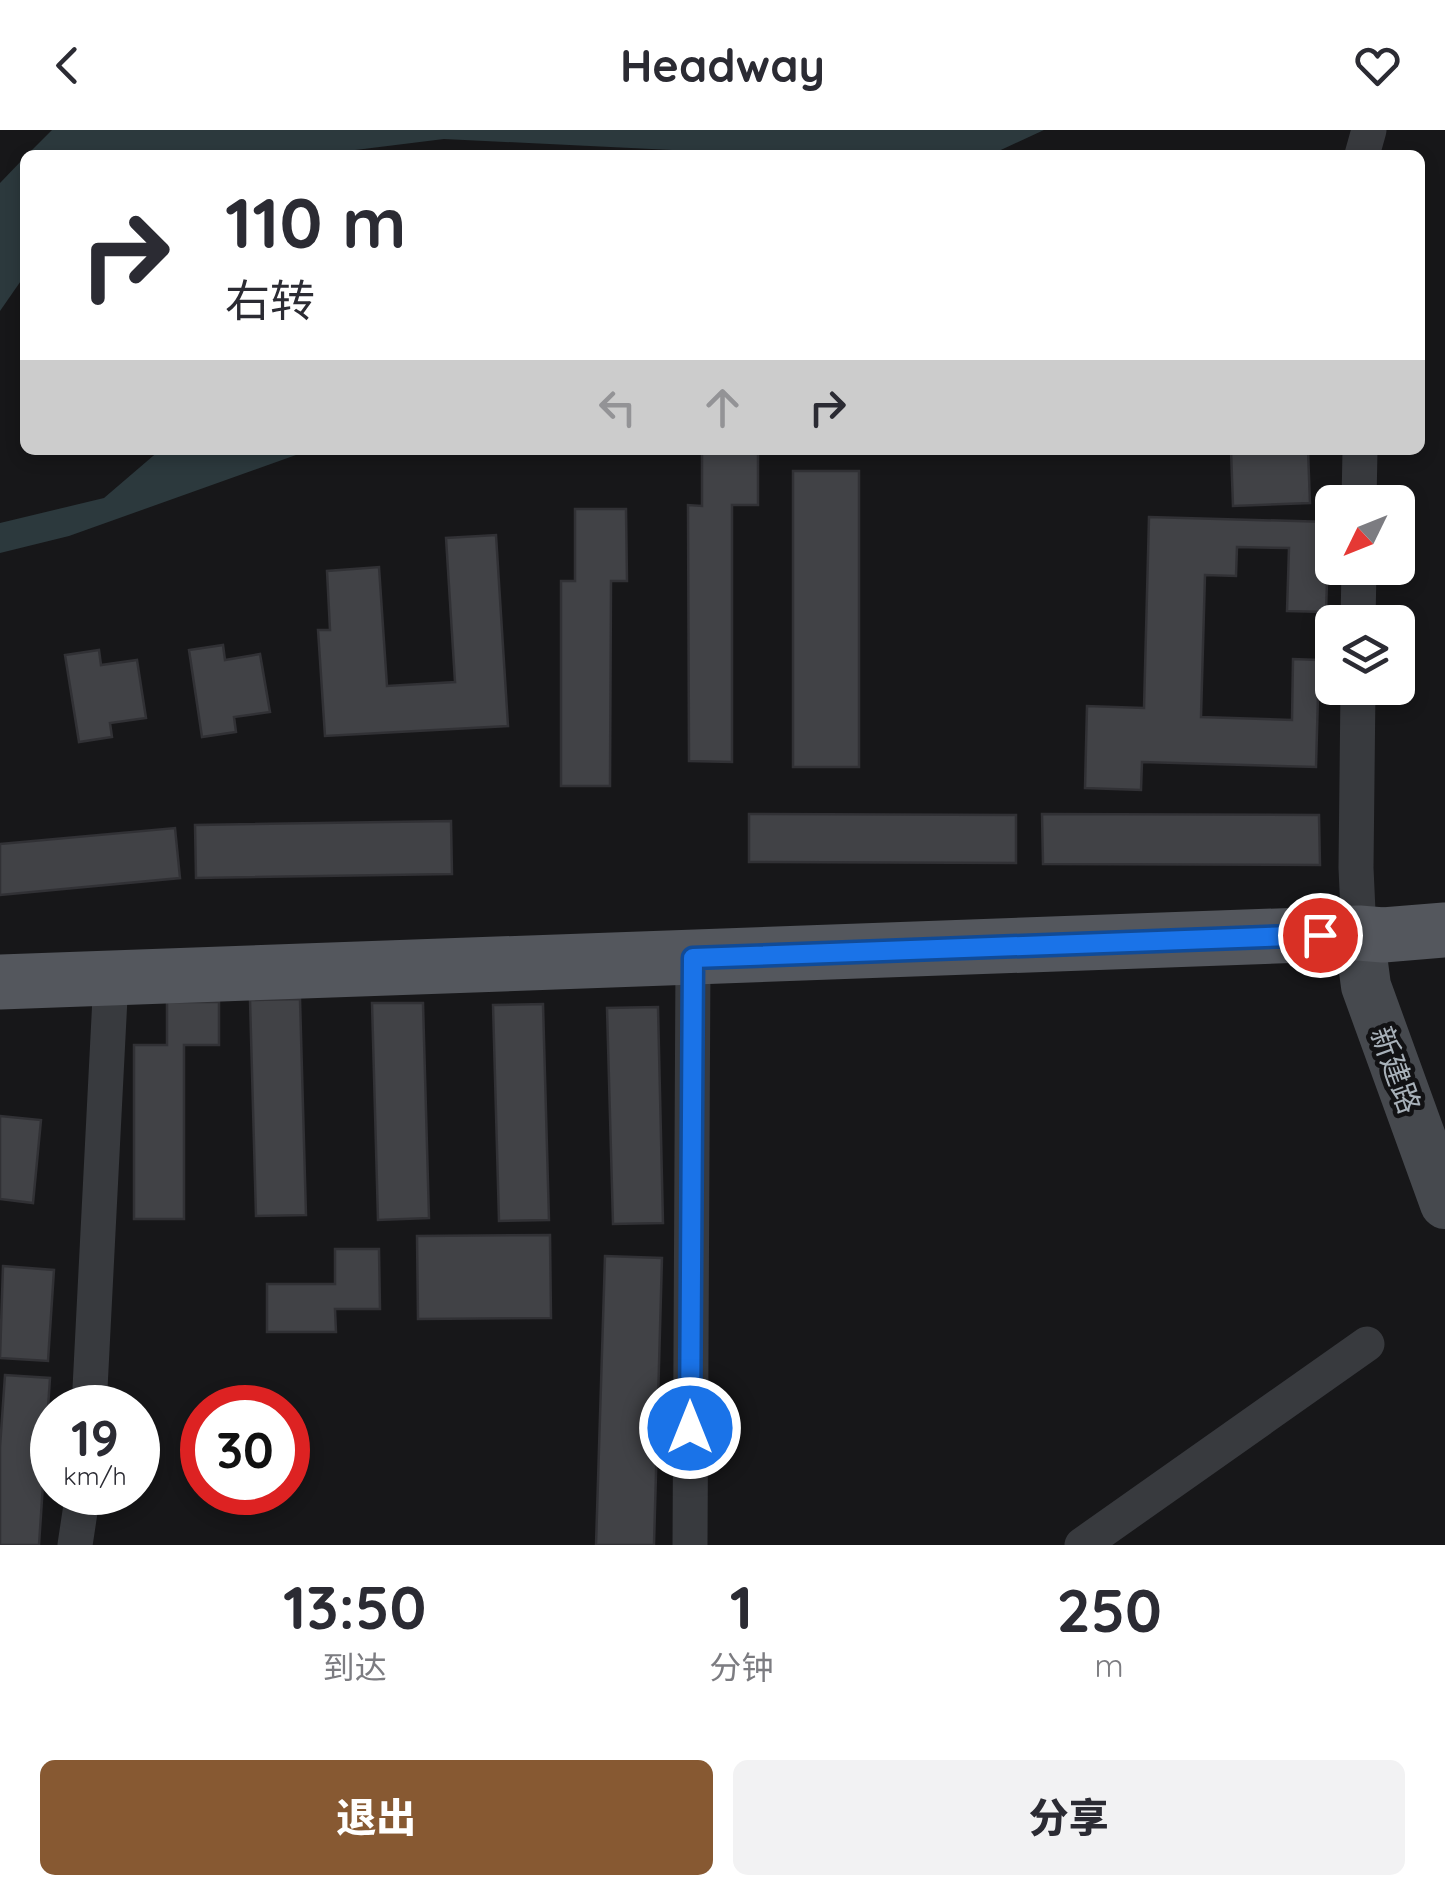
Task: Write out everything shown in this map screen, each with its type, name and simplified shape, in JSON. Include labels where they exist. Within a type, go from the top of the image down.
[{"type":"main road","points":[[0,982],[1445,933]]},
{"type":"main road","name":"新建路","points":[[1371,934],[1445,1110]]},
{"type":"main road","name":"新建路","points":[[1371,934],[1366,986],[1445,1204]]},
{"type":"street","points":[[1359,485],[1360,455]]},
{"type":"street","points":[[1358,705],[1356,868],[1371,934]]},
{"type":"street","points":[[690,1545],[693,958]]},
{"type":"street","points":[[90,1385],[111,978]]},
{"type":"street","points":[[1082,1545],[1367,1344]]},
{"type":"street","points":[[74,1545],[80,1515]]},
{"type":"shaded area","points":[[52,130],[1044,130],[1001,150],[671,150],[444,139],[355,150],[32,150]]},
{"type":"shaded area","points":[[20,162],[20,282],[0,311],[0,183]]},
{"type":"shaded area","points":[[154,455],[296,455],[69,536],[0,553],[0,523],[104,498]]},
{"type":"building","points":[[702,455],[758,455],[758,505],[732,505],[732,762],[689,761],[688,505],[702,506]]},
{"type":"building","points":[[1231,455],[1308,455],[1310,503],[1233,506]]},
{"type":"building","points":[[793,471],[859,471],[859,767],[793,767]]},
{"type":"building","points":[[575,509],[626,509],[627,581],[611,581],[610,786],[561,786],[561,581],[575,581]]},
{"type":"building","points":[[1149,517],[1315,522],[1315,585],[1327,585],[1326,605],[1315,605],[1315,612],[1287,611],[1289,548],[1237,547],[1236,576],[1205,575],[1201,717],[1292,720],[1293,659],[1315,660],[1316,767],[1142,762],[1141,790],[1085,788],[1087,706],[1144,708]]},
{"type":"building","points":[[496,535],[508,726],[325,736],[318,630],[330,630],[327,571],[379,567],[387,686],[455,682],[446,538]]},
{"type":"building","points":[[223,645],[225,660],[260,654],[270,712],[234,717],[236,732],[202,737],[189,650]]},
{"type":"building","points":[[99,650],[101,665],[137,660],[146,718],[110,723],[112,737],[79,742],[65,655]]},
{"type":"building","points":[[749,814],[1016,815],[1016,863],[749,862]]},
{"type":"building","points":[[1042,814],[1319,815],[1320,865],[1043,864]]},
{"type":"building","points":[[451,821],[452,874],[196,878],[195,825]]},
{"type":"building","points":[[175,828],[180,878],[0,895],[0,844]]},
{"type":"building","points":[[300,999],[306,1215],[256,1216],[250,1000]]},
{"type":"building","points":[[167,1002],[219,1002],[219,1045],[184,1045],[184,1219],[134,1219],[134,1045],[167,1045]]},
{"type":"building","points":[[372,1003],[423,1003],[429,1218],[378,1220]]},
{"type":"building","points":[[543,1004],[549,1220],[499,1221],[493,1005]]},
{"type":"building","points":[[658,1007],[663,1223],[613,1224],[607,1008]]},
{"type":"building","points":[[0,1116],[41,1120],[33,1203],[0,1199]]},
{"type":"building","points":[[550,1235],[551,1318],[418,1319],[417,1236]]},
{"type":"building","points":[[335,1249],[379,1249],[380,1309],[335,1309],[336,1332],[267,1332],[267,1284],[335,1284]]},
{"type":"building","points":[[605,1256],[662,1258],[654,1545],[596,1545]]},
{"type":"building","points":[[3,1266],[54,1270],[48,1361],[0,1358]]},
{"type":"building","points":[[5,1375],[50,1378],[50,1385],[30,1385],[30,1515],[41,1515],[39,1545],[0,1545]]},
{"type":"route","points":[[690,1428],[693,958],[1320,935]]}]
